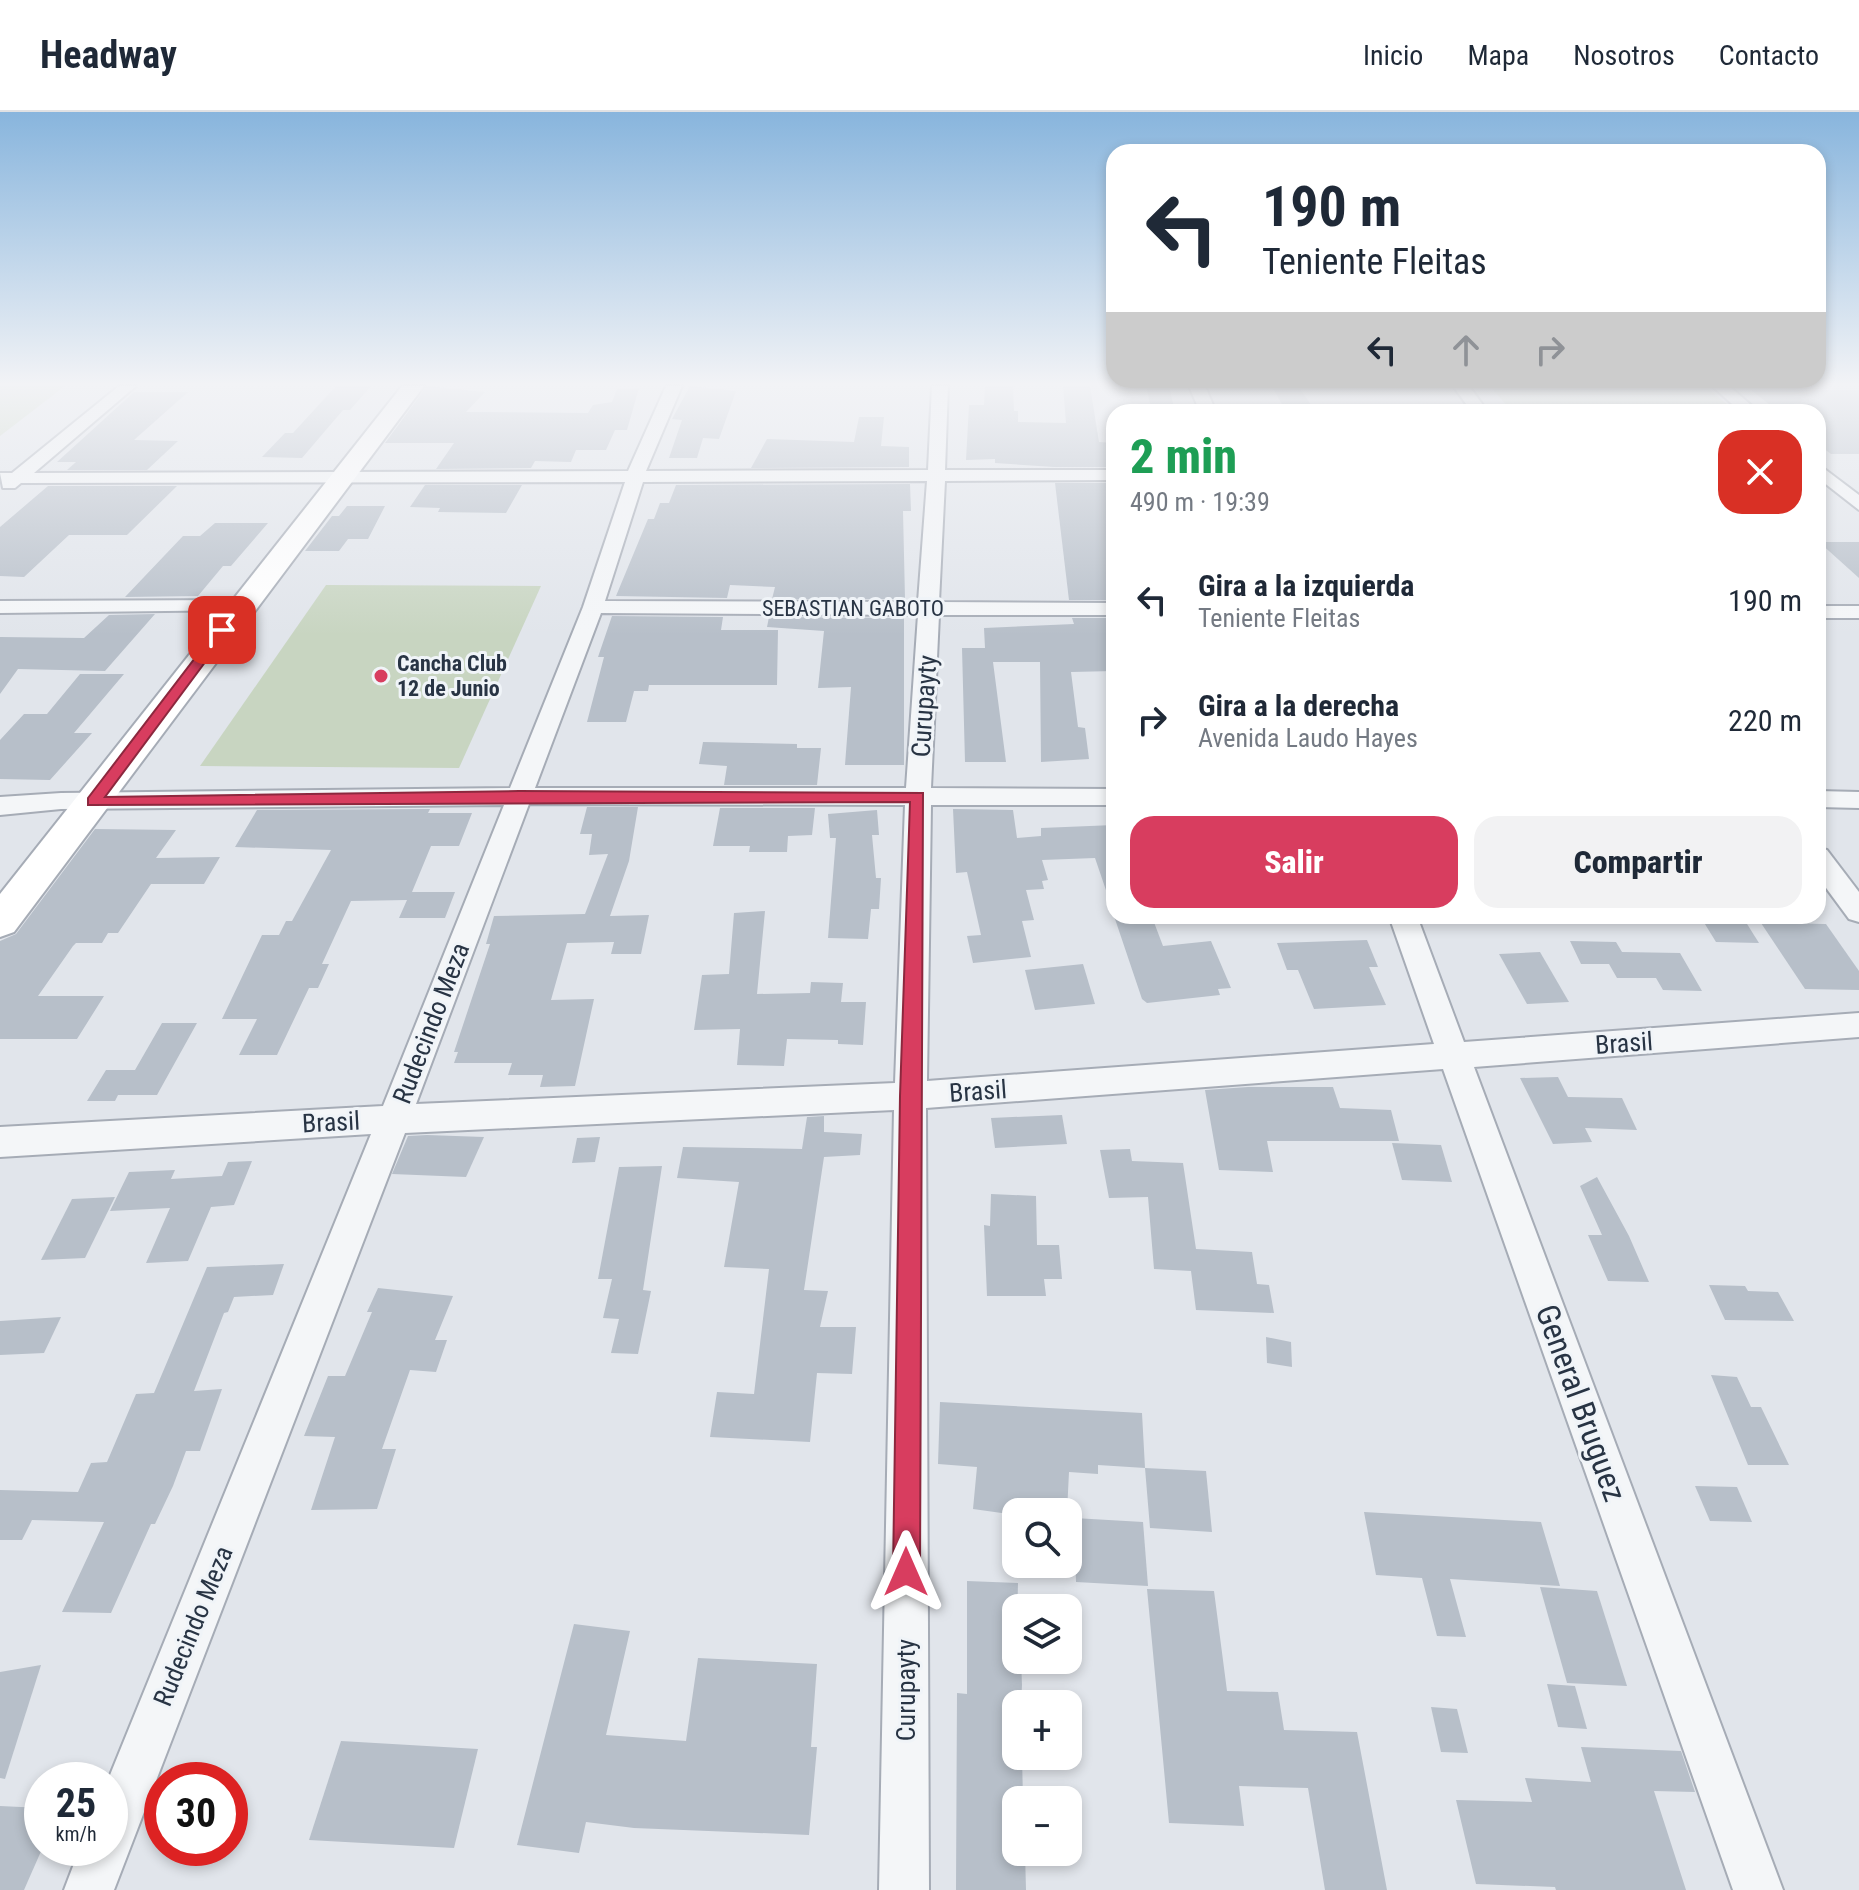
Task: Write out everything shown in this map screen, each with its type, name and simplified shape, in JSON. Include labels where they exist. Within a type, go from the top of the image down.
[{"type":"street","points":[[0,922],[93,802],[230,607],[334,469]]},
{"type":"street","points":[[328,478],[336,469]]},
{"type":"street","name":"Rudecindo Meza","points":[[128,1791],[593,607],[638,469]]},
{"type":"street","name":"Curupayty","points":[[904,1890],[910,1096],[918,797],[938,469]]},
{"type":"street","points":[[1826,474],[1859,475]]},
{"type":"street","points":[[0,491],[8,478],[1106,475]]},
{"type":"street","points":[[1826,479],[1859,504]]},
{"type":"street","points":[[0,607],[230,607]]},
{"type":"street","points":[[0,876],[230,607]]},
{"type":"street","name":"SEBASTIAN GABOTO","points":[[593,607],[1106,609]]},
{"type":"street","points":[[1826,612],[1859,612]]},
{"type":"street","points":[[0,806],[61,801],[519,796],[1106,797]]},
{"type":"street","points":[[1826,799],[1859,800]]},
{"type":"street","points":[[1826,868],[1859,912]]},
{"type":"street","name":"General Bruguez","points":[[1406,924],[1758,1890]]},
{"type":"street","name":"Brasil","points":[[0,1142],[394,1119],[910,1096],[1859,1025]]},
{"type":"street","points":[[89,1890],[98,1866]]},
{"type":"green space","name":"Cancha Club 12 de Junio","points":[[326,585],[541,586],[459,768],[200,766]]},
{"type":"building","points":[[68,469],[148,469],[147,470]]},
{"type":"building","points":[[1055,483],[1106,483],[1106,600],[1069,600]]},
{"type":"building","points":[[910,484],[911,511],[903,511],[905,599],[772,599],[775,587],[730,585],[727,598],[616,596],[648,519],[654,519],[660,503],[669,503],[676,485]]},
{"type":"building","points":[[425,485],[522,485],[506,513],[438,512],[440,508],[410,507]]},
{"type":"building","points":[[48,486],[177,486],[127,535],[69,535],[24,577],[0,576],[0,527]]},
{"type":"building","points":[[347,506],[385,506],[368,539],[348,539],[339,551],[305,551],[332,516],[339,516]]},
{"type":"building","points":[[215,523],[268,523],[231,566],[223,566],[198,596],[125,597],[183,536],[200,536]]},
{"type":"building","points":[[1826,542],[1859,542],[1859,578],[1826,548]]},
{"type":"building","points":[[155,614],[105,671],[18,669],[0,694],[0,637],[84,638],[109,615]]},
{"type":"building","points":[[612,616],[723,617],[721,630],[778,630],[777,685],[649,685],[648,691],[634,691],[626,722],[587,722],[604,657],[598,657]]},
{"type":"building","points":[[769,617],[904,618],[904,765],[845,765],[851,687],[818,688],[824,631],[767,627]]},
{"type":"building","points":[[1072,618],[1106,618],[1106,671],[1071,672],[1078,727],[1085,728],[1089,759],[1041,762],[1040,662],[993,662],[1006,762],[965,762],[962,648],[985,648],[984,628],[1074,624]]},
{"type":"building","points":[[80,674],[124,674],[74,733],[92,733],[50,780],[0,779],[0,740],[24,714],[47,714]]},
{"type":"building","points":[[703,742],[797,744],[797,748],[821,748],[817,785],[724,785],[727,766],[699,764]]},
{"type":"building","points":[[587,807],[638,807],[629,861],[610,916],[649,915],[641,954],[611,954],[614,942],[567,943],[551,1000],[594,999],[575,1086],[540,1087],[543,1075],[508,1075],[512,1063],[454,1063],[458,1052],[454,1052],[490,944],[486,944],[494,916],[585,914],[608,854],[589,855],[592,834],[580,834]]},
{"type":"building","points":[[720,808],[815,808],[812,835],[788,836],[787,852],[749,852],[750,846],[713,846]]},
{"type":"building","points":[[430,809],[428,813],[472,813],[459,846],[431,846],[412,892],[455,892],[445,918],[399,918],[407,900],[351,901],[322,964],[329,964],[318,988],[309,988],[277,1055],[239,1055],[257,1019],[222,1019],[262,935],[279,935],[286,921],[292,921],[331,850],[235,847],[257,810]]},
{"type":"building","points":[[953,809],[1013,810],[1017,838],[1041,836],[1041,828],[1106,825],[1106,890],[1095,858],[1042,860],[1048,880],[1042,881],[1044,889],[1026,890],[1034,920],[1022,921],[1031,957],[973,963],[967,936],[981,935],[967,872],[956,873]]},
{"type":"building","points":[[877,810],[879,835],[872,835],[876,878],[881,878],[879,909],[871,909],[868,939],[828,938],[836,838],[830,838],[828,814]]},
{"type":"building","points":[[95,829],[176,830],[156,858],[220,857],[204,884],[151,884],[118,933],[108,933],[102,943],[76,943],[73,946],[38,996],[104,996],[77,1039],[0,1039],[0,941],[16,934]]},
{"type":"building","points":[[765,911],[757,994],[810,993],[811,982],[843,983],[841,1002],[866,1002],[863,1045],[838,1044],[838,1040],[787,1039],[784,1066],[737,1065],[740,1029],[694,1030],[702,975],[729,974],[734,913]]},
{"type":"building","points":[[1117,924],[1155,924],[1163,946],[1211,941],[1231,988],[1218,989],[1220,995],[1147,1003],[1142,999]]},
{"type":"building","points":[[1705,924],[1747,924],[1759,943],[1716,942]]},
{"type":"building","points":[[1762,924],[1826,924],[1859,971],[1859,990],[1805,989]]},
{"type":"building","points":[[1367,940],[1378,967],[1369,967],[1386,1005],[1314,1009],[1298,970],[1287,970],[1277,943]]},
{"type":"building","points":[[1570,941],[1616,942],[1622,952],[1680,953],[1702,991],[1663,990],[1656,978],[1617,978],[1609,964],[1581,964]]},
{"type":"building","points":[[1540,952],[1569,1002],[1527,1004],[1499,954]]},
{"type":"building","points":[[1083,964],[1095,1004],[1035,1010],[1025,970]]},
{"type":"building","points":[[162,1023],[197,1023],[157,1095],[118,1095],[115,1101],[87,1101],[106,1070],[135,1070]]},
{"type":"building","points":[[1558,1077],[1568,1097],[1622,1098],[1637,1130],[1585,1128],[1592,1142],[1553,1144],[1520,1078]]},
{"type":"building","points":[[1333,1087],[1340,1108],[1391,1110],[1399,1141],[1267,1141],[1273,1172],[1219,1170],[1205,1090]]},
{"type":"building","points":[[1062,1115],[1067,1144],[995,1148],[991,1118]]},
{"type":"building","points":[[824,1116],[824,1132],[862,1134],[860,1155],[824,1157],[804,1290],[828,1291],[820,1327],[856,1327],[852,1374],[817,1373],[810,1442],[710,1437],[717,1392],[754,1394],[769,1269],[724,1267],[739,1182],[677,1178],[683,1147],[802,1149],[807,1117]]},
{"type":"building","points":[[408,1136],[484,1137],[466,1177],[392,1174]]},
{"type":"building","points":[[600,1137],[595,1162],[572,1163],[577,1138]]},
{"type":"building","points":[[1392,1143],[1441,1145],[1452,1182],[1402,1180]]},
{"type":"building","points":[[1130,1149],[1132,1161],[1183,1163],[1196,1249],[1252,1252],[1257,1284],[1269,1285],[1274,1313],[1196,1310],[1191,1271],[1154,1269],[1148,1197],[1109,1198],[1100,1150]]},
{"type":"building","points":[[252,1161],[234,1205],[211,1207],[188,1261],[146,1263],[170,1208],[110,1211],[129,1172],[175,1170],[171,1179],[222,1176],[228,1162]]},
{"type":"building","points":[[662,1166],[643,1290],[651,1291],[638,1354],[611,1353],[619,1319],[603,1318],[612,1279],[598,1279],[619,1167]]},
{"type":"building","points":[[1597,1177],[1629,1236],[1649,1282],[1608,1281],[1588,1235],[1602,1235],[1580,1186]]},
{"type":"building","points":[[991,1194],[1036,1196],[1037,1245],[1059,1245],[1062,1279],[1044,1279],[1046,1296],[987,1296],[984,1225],[990,1226]]},
{"type":"building","points":[[115,1197],[85,1258],[41,1260],[72,1199]]},
{"type":"building","points":[[284,1264],[273,1295],[234,1297],[228,1312],[224,1313],[194,1391],[222,1389],[200,1451],[186,1451],[173,1486],[155,1524],[151,1524],[111,1613],[62,1612],[104,1522],[32,1520],[22,1540],[0,1540],[0,1490],[78,1492],[91,1463],[107,1462],[136,1394],[154,1393],[207,1267]]},
{"type":"building","points":[[1709,1285],[1745,1286],[1748,1291],[1778,1292],[1794,1321],[1725,1320]]},
{"type":"building","points":[[378,1288],[453,1296],[435,1340],[447,1340],[436,1372],[410,1370],[382,1449],[396,1449],[377,1509],[311,1510],[335,1437],[304,1436],[328,1376],[345,1376],[372,1312],[367,1312]]},
{"type":"building","points":[[61,1317],[44,1353],[0,1355],[0,1321]]},
{"type":"building","points":[[1266,1337],[1291,1342],[1292,1367],[1267,1363]]},
{"type":"building","points":[[1711,1375],[1737,1377],[1751,1407],[1761,1407],[1789,1465],[1748,1465]]},
{"type":"building","points":[[940,1402],[1142,1413],[1145,1468],[1098,1465],[1098,1474],[1069,1472],[1068,1498],[1002,1498],[1002,1513],[973,1509],[977,1467],[938,1464]]},
{"type":"building","points":[[1145,1468],[1206,1471],[1212,1532],[1150,1528]]},
{"type":"building","points":[[1695,1486],[1737,1487],[1752,1522],[1710,1521]]},
{"type":"building","points":[[1364,1512],[1541,1522],[1560,1586],[1450,1579],[1466,1637],[1437,1636],[1422,1578],[1376,1575]]},
{"type":"building","points":[[1082,1518],[1143,1522],[1148,1586],[1076,1582],[1076,1578],[1082,1578]]},
{"type":"building","points":[[967,1581],[1018,1583],[1018,1594],[1002,1594],[1002,1674],[1022,1674],[1022,1685],[1022,1690],[1002,1690],[1002,1770],[1022,1770],[1023,1786],[1002,1786],[1002,1866],[1025,1866],[1026,1890],[956,1890],[957,1693],[967,1694]]},
{"type":"building","points":[[1540,1587],[1597,1591],[1627,1686],[1567,1683]]},
{"type":"building","points":[[1147,1589],[1214,1591],[1227,1691],[1278,1692],[1284,1730],[1357,1732],[1387,1890],[1325,1890],[1308,1788],[1239,1786],[1244,1826],[1169,1823]]},
{"type":"building","points":[[574,1624],[630,1631],[606,1735],[686,1741],[698,1658],[817,1664],[811,1747],[817,1747],[809,1835],[634,1828],[586,1822],[579,1853],[517,1845]]},
{"type":"building","points":[[41,1665],[5,1779],[0,1778],[0,1672]]},
{"type":"building","points":[[1547,1684],[1575,1686],[1587,1729],[1558,1727]]},
{"type":"building","points":[[1431,1707],[1457,1709],[1468,1753],[1441,1752]]},
{"type":"building","points":[[341,1741],[478,1749],[454,1848],[309,1840]]},
{"type":"building","points":[[1581,1747],[1681,1751],[1695,1792],[1654,1791],[1686,1890],[1556,1890],[1555,1887],[1476,1884],[1456,1800],[1532,1802],[1525,1778],[1591,1782]]},
{"type":"building","points":[[0,1806],[24,1807],[24,1866],[35,1866],[24,1890],[0,1890]]},
{"type":"place","name":"Cancha Club 12 de Junio","points":[[381,676]]},
{"type":"route","points":[[222,630],[93,802],[519,796],[918,797],[910,1096],[906,1572]]}]
